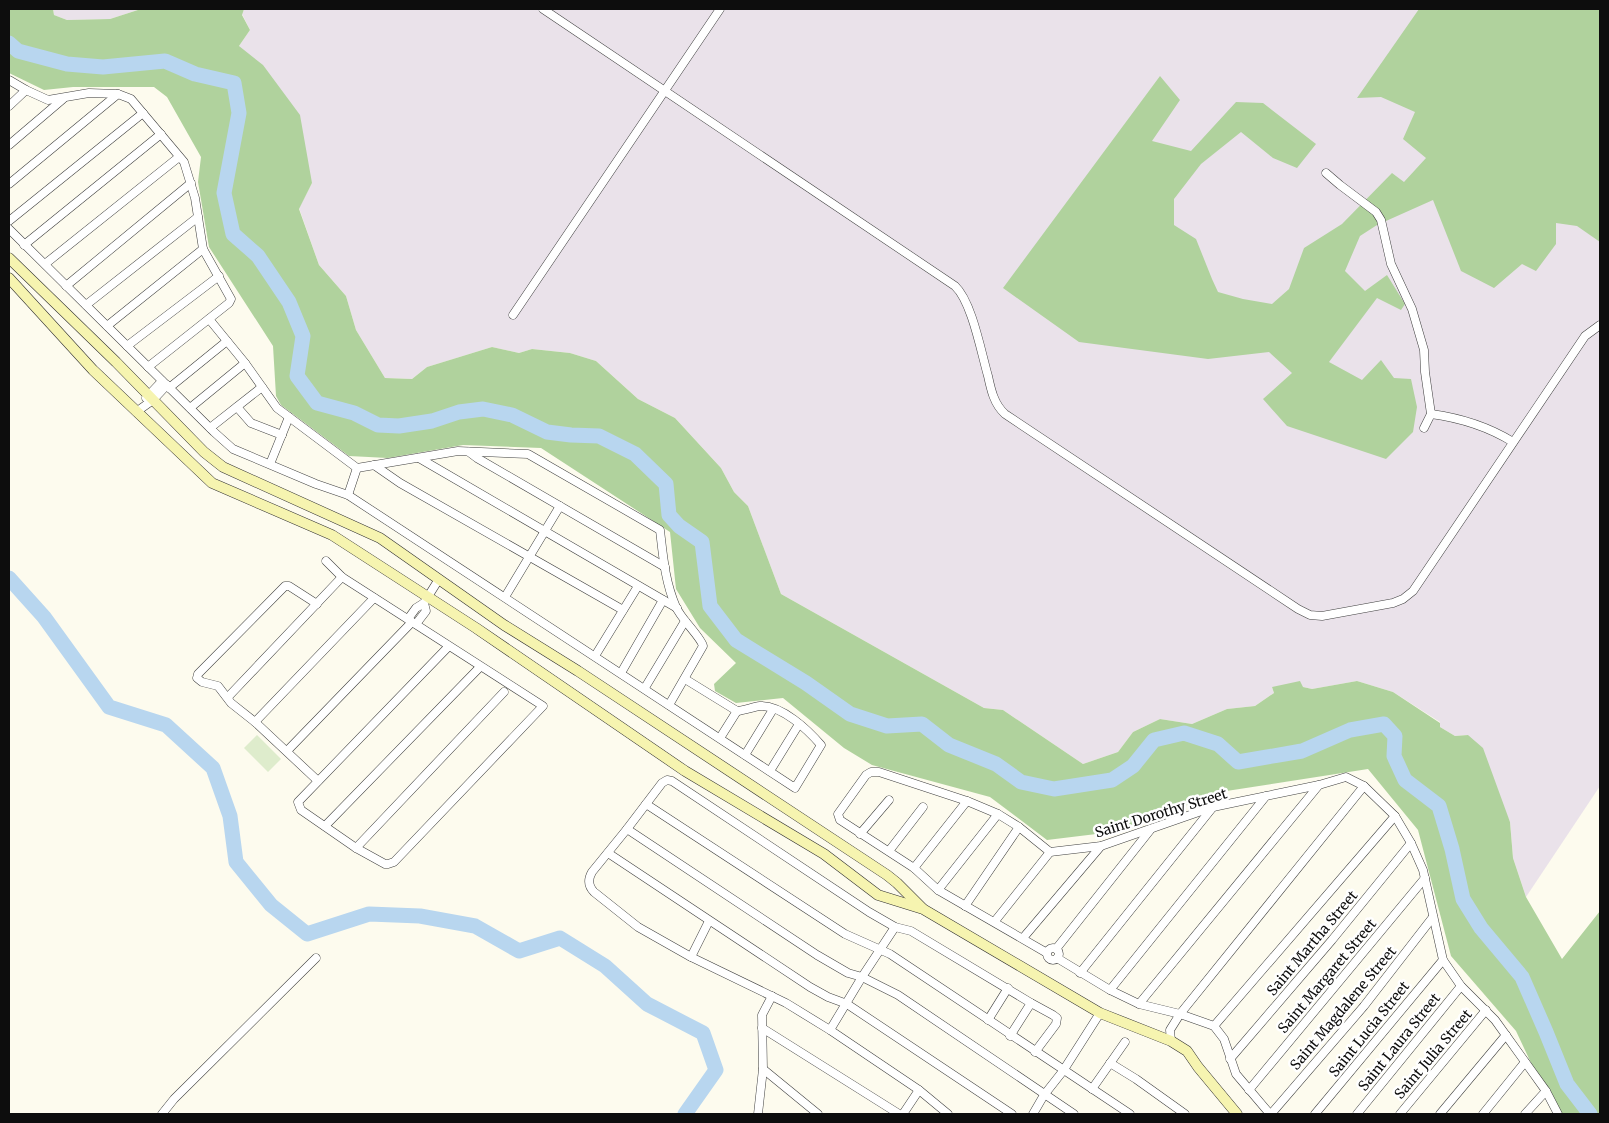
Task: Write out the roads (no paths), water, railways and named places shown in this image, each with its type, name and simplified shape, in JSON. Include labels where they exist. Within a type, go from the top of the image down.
[{"type":"street","points":[[543,9],[955,286],[966,300],[992,393],[1005,414],[1304,613],[1322,616],[1393,603],[1408,595],[1416,587],[1585,336],[1600,325]]},
{"type":"street","points":[[512,315],[720,9]]},
{"type":"street","points":[[9,80],[48,100],[90,93],[118,94],[131,99],[184,162],[191,184],[203,249],[231,299],[229,304],[148,367]]},
{"type":"street","points":[[9,106],[26,90]]},
{"type":"street","points":[[9,184],[118,94]]},
{"type":"street","points":[[9,145],[64,98]]},
{"type":"street","points":[[9,221],[143,113]]},
{"type":"street","points":[[24,244],[160,134]]},
{"type":"street","points":[[45,264],[179,156]]},
{"type":"street","points":[[1326,173],[1340,186],[1376,212],[1381,220],[1391,264],[1412,309],[1424,350],[1431,414],[1424,428]]},
{"type":"street","points":[[66,286],[191,184]]},
{"type":"street","points":[[86,305],[198,217]]},
{"type":"street","points":[[9,229],[233,449],[316,484],[348,495],[795,788],[821,745],[812,734],[779,709],[762,706],[737,711],[685,679]]},
{"type":"street","points":[[107,326],[203,249]]},
{"type":"street","points":[[9,258],[204,452],[223,467],[380,538],[504,625],[578,671],[887,875],[922,909]]},
{"type":"street","points":[[127,346],[219,276]]},
{"type":"street","points":[[9,278],[93,370],[212,483],[332,536],[685,771],[824,854],[878,895],[922,909],[1100,1013],[1171,1041],[1187,1051],[1198,1068],[1237,1114]]},
{"type":"street","points":[[209,319],[277,408],[357,468],[458,451],[528,454],[660,530],[666,580],[677,608],[702,641],[703,646],[669,705]]},
{"type":"street","points":[[136,412],[166,384],[227,341]]},
{"type":"street","points":[[190,408],[245,364]]},
{"type":"street","points":[[210,428],[262,387]]},
{"type":"street","points":[[236,408],[251,423],[282,435]]},
{"type":"street","points":[[1431,414],[1454,417],[1482,426],[1513,442]]},
{"type":"street","points":[[270,464],[289,417]]},
{"type":"street","points":[[469,452],[665,567]]},
{"type":"street","points":[[418,458],[677,608]]},
{"type":"street","points":[[374,465],[400,483],[624,610]]},
{"type":"street","points":[[348,495],[357,468]]},
{"type":"street","points":[[505,597],[560,506]]},
{"type":"street","points":[[326,561],[342,577],[374,598],[450,646],[543,706],[394,862],[385,864],[356,848],[301,810],[298,802],[450,646]]},
{"type":"street","points":[[228,698],[342,577]]},
{"type":"street","points":[[287,751],[412,622],[426,611],[426,600],[439,579]]},
{"type":"street","points":[[317,604],[289,586],[285,586],[198,674],[197,678],[218,686],[231,702],[318,781]]},
{"type":"street","points":[[595,656],[638,586]]},
{"type":"street","points":[[255,722],[374,598]]},
{"type":"street","points":[[621,673],[662,600]]},
{"type":"street","points":[[646,686],[685,620]]},
{"type":"street","points":[[324,826],[480,667]]},
{"type":"street","points":[[356,848],[504,692]]},
{"type":"street","points":[[720,738],[737,711]]},
{"type":"street","points":[[746,755],[772,711]]},
{"type":"street","points":[[770,771],[799,724]]},
{"type":"street","points":[[995,922],[1050,852],[1019,827],[998,814],[967,801],[879,772],[871,772],[866,775],[838,814],[840,820],[914,868],[938,890],[1047,952],[1050,959],[1058,958],[1080,973],[1139,1004],[1180,1014],[1214,1026],[1224,1039],[1236,1074],[1270,1114]]},
{"type":"street","name":"Saint Dorothy Street","points":[[1050,852],[1101,846],[1213,807],[1346,778],[1364,786],[1395,816],[1411,843],[1425,878],[1442,960],[1461,986],[1486,1010],[1506,1035],[1546,1091],[1558,1114]]},
{"type":"street","points":[[948,1114],[919,1090],[830,1030],[786,1003],[691,957],[638,927],[591,889],[590,876],[662,783],[667,780],[672,781],[848,899],[896,927],[912,931],[1031,1003],[1053,1014],[1056,1018],[1056,1024],[1035,1052]]},
{"type":"street","points":[[1139,1004],[1319,785]]},
{"type":"street","points":[[1171,1041],[1170,1030],[1180,1014],[1364,786]]},
{"type":"street","points":[[1110,990],[1266,796]]},
{"type":"street","points":[[860,834],[889,800]]},
{"type":"street","points":[[914,868],[967,801]]},
{"type":"street","points":[[646,804],[845,934],[890,954],[1010,1036],[1130,1114]]},
{"type":"street","points":[[1080,973],[1213,807]]},
{"type":"street","points":[[889,851],[923,808]]},
{"type":"street","points":[[938,890],[998,814]]},
{"type":"street","points":[[1214,1026],[1395,816]]},
{"type":"street","points":[[965,906],[1019,827]]},
{"type":"street","points":[[628,829],[817,955],[848,973],[862,977],[898,995],[1074,1114]]},
{"type":"street","points":[[1047,952],[1049,949],[1056,948],[1151,829]]},
{"type":"street","name":"Saint Martha Street","points":[[1230,1059],[1332,940],[1411,843]]},
{"type":"street","points":[[1023,938],[1101,846]]},
{"type":"street","points":[[608,853],[819,992],[846,1003],[1012,1114]]},
{"type":"street","name":"Saint Margaret Street","points":[[1250,1090],[1425,878]]},
{"type":"street","name":"Saint Magdalene Street","points":[[1270,1114],[1364,1006],[1433,917]]},
{"type":"street","points":[[691,957],[710,921]]},
{"type":"street","points":[[830,1030],[862,977],[896,927]]},
{"type":"street","points":[[1056,948],[1059,955],[1058,958]]},
{"type":"street","points":[[162,1114],[174,1099],[316,958]]},
{"type":"street","name":"Saint Lucia Street","points":[[1316,1114],[1442,960]]},
{"type":"street","name":"Saint Laura Street","points":[[1357,1114],[1461,986]]},
{"type":"street","points":[[988,1020],[1008,988]]},
{"type":"street","points":[[760,1114],[763,1069],[762,1015],[772,996]]},
{"type":"street","points":[[1010,1036],[1031,1003]]},
{"type":"street","name":"Saint Julia Street","points":[[1400,1114],[1486,1010]]},
{"type":"street","points":[[1033,1114],[1100,1013]]},
{"type":"street","points":[[762,1028],[901,1114],[919,1090]]},
{"type":"street","points":[[1440,1114],[1506,1035]]},
{"type":"street","points":[[1092,1089],[1125,1042]]},
{"type":"street","points":[[1483,1114],[1525,1062]]},
{"type":"street","points":[[1110,1063],[1136,1079],[1184,1114]]},
{"type":"street","points":[[763,1069],[818,1114]]},
{"type":"street","points":[[1525,1114],[1546,1091]]},
{"type":"waterway","points":[[9,43],[18,51],[67,64],[103,67],[165,61],[195,74],[234,83],[239,113],[224,193],[233,234],[258,256],[289,302],[303,336],[297,376],[317,403],[354,413],[378,425],[399,426],[432,421],[459,412],[483,409],[512,415],[547,432],[599,436],[635,454],[666,484],[669,515],[679,526],[702,542],[710,606],[736,640],[806,683],[850,714],[887,726],[922,724],[949,745],[996,764],[1021,782],[1054,789],[1112,780],[1133,766],[1154,740],[1184,733],[1218,744],[1238,762],[1302,751],[1350,730],[1384,724],[1395,736],[1394,756],[1405,780],[1439,806],[1452,849],[1463,899],[1481,928],[1522,977],[1567,1084],[1590,1114]]},
{"type":"waterway","points":[[9,578],[44,617],[109,707],[166,725],[213,768],[230,816],[236,862],[271,905],[307,934],[369,914],[420,916],[475,926],[519,951],[560,938],[605,966],[647,1004],[703,1033],[716,1070],[685,1114]]}]
